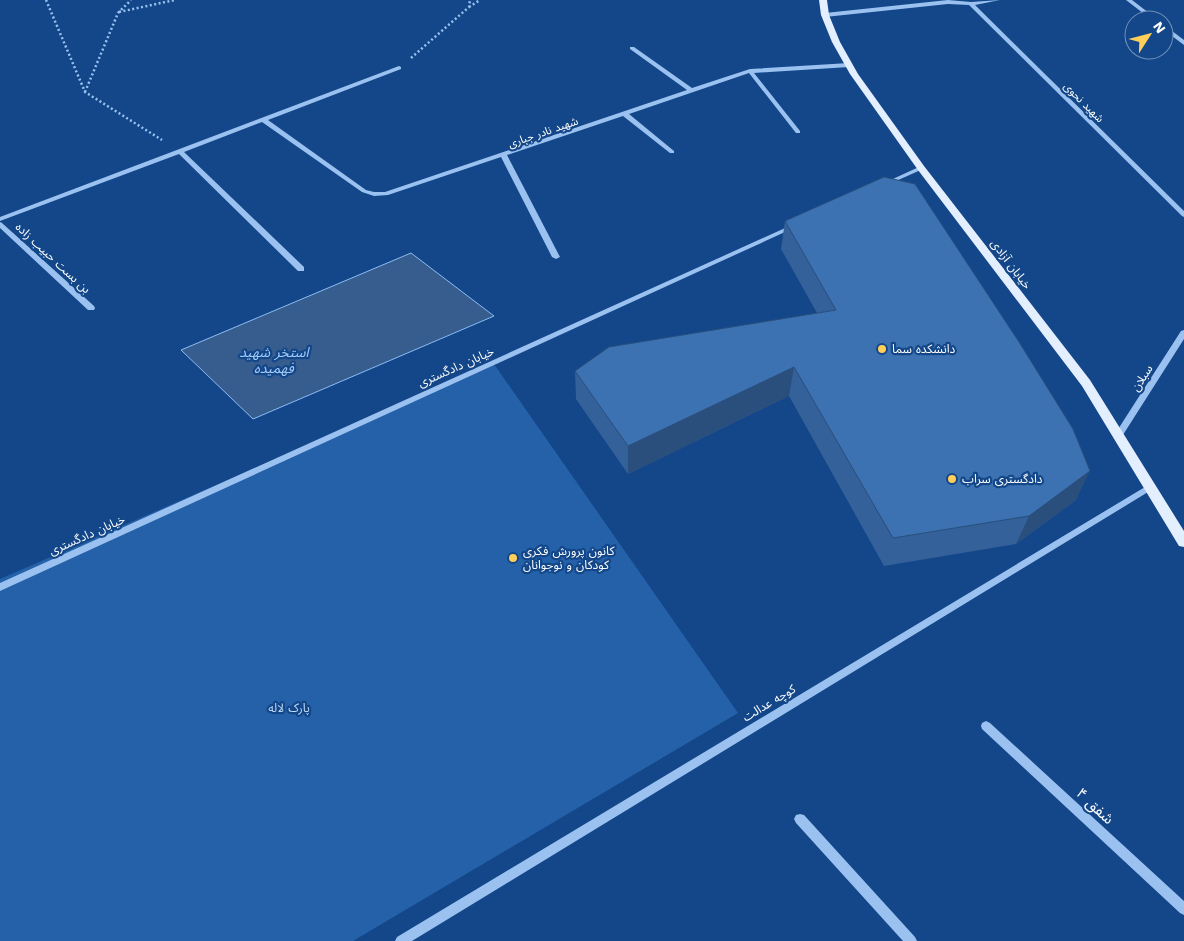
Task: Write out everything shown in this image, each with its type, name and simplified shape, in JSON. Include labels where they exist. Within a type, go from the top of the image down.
[{"type":"main road","name":"خیابان آزادی","points":[[823,0],[825,15],[849,65],[921,168],[1086,383],[1184,542]]},
{"type":"street","points":[[825,15],[930,2],[971,4],[997,0]]},
{"type":"street","points":[[1129,0],[1142,10]]},
{"type":"street","name":"شهید نحوی","points":[[971,4],[1184,215]]},
{"type":"street","points":[[1174,35],[1184,43]]},
{"type":"street","points":[[632,48],[692,91]]},
{"type":"street","name":"شهید نادر جباری","points":[[264,120],[364,191],[374,194],[386,194],[504,156],[750,71],[849,65]]},
{"type":"street","points":[[0,219],[400,68]]},
{"type":"street","points":[[750,71],[798,132]]},
{"type":"street","points":[[625,114],[672,152]]},
{"type":"street","points":[[180,151],[301,270]]},
{"type":"street","points":[[504,156],[556,256]]},
{"type":"street","points":[[876,188],[921,168]]},
{"type":"street","name":"خیابان دادگستری","points":[[0,587],[804,221]]},
{"type":"street","name":"بن بست حبیب زاده","points":[[0,224],[91,308]]},
{"type":"street","name":"سبلان","points":[[1118,436],[1184,333]]},
{"type":"street","name":"کوچه عدالت","points":[[401,941],[1150,487]]},
{"type":"street","name":"شفق ۴","points":[[986,726],[1184,909]]},
{"type":"street","points":[[800,819],[911,941]]},
{"type":"path","points":[[46,0],[85,92],[180,151]]},
{"type":"path","points":[[85,92],[118,13],[131,0]]},
{"type":"path","points":[[118,13],[175,0]]},
{"type":"path","points":[[468,7],[470,0]]},
{"type":"path","points":[[400,68],[468,7],[480,0]]},
{"type":"green space","name":"پارک لاله","points":[[494,364],[738,713],[353,941],[0,941],[0,579]]},
{"type":"water","name":"استخر شهید فهمیده","points":[[411,253],[494,316],[253,419],[181,350]]},
{"type":"building","points":[[884,177],[915,184],[1019,342],[1073,429],[1090,471],[1029,516],[893,538],[794,367],[628,446],[575,371],[609,347],[836,310],[785,221]]},
{"type":"place","name":"دانشکده سما","points":[[882,349]]},
{"type":"place","name":"دادگستری سراب","points":[[952,479]]},
{"type":"place","name":"کانون پرورش فکری کودکان و نوجوانان","points":[[513,558]]}]
